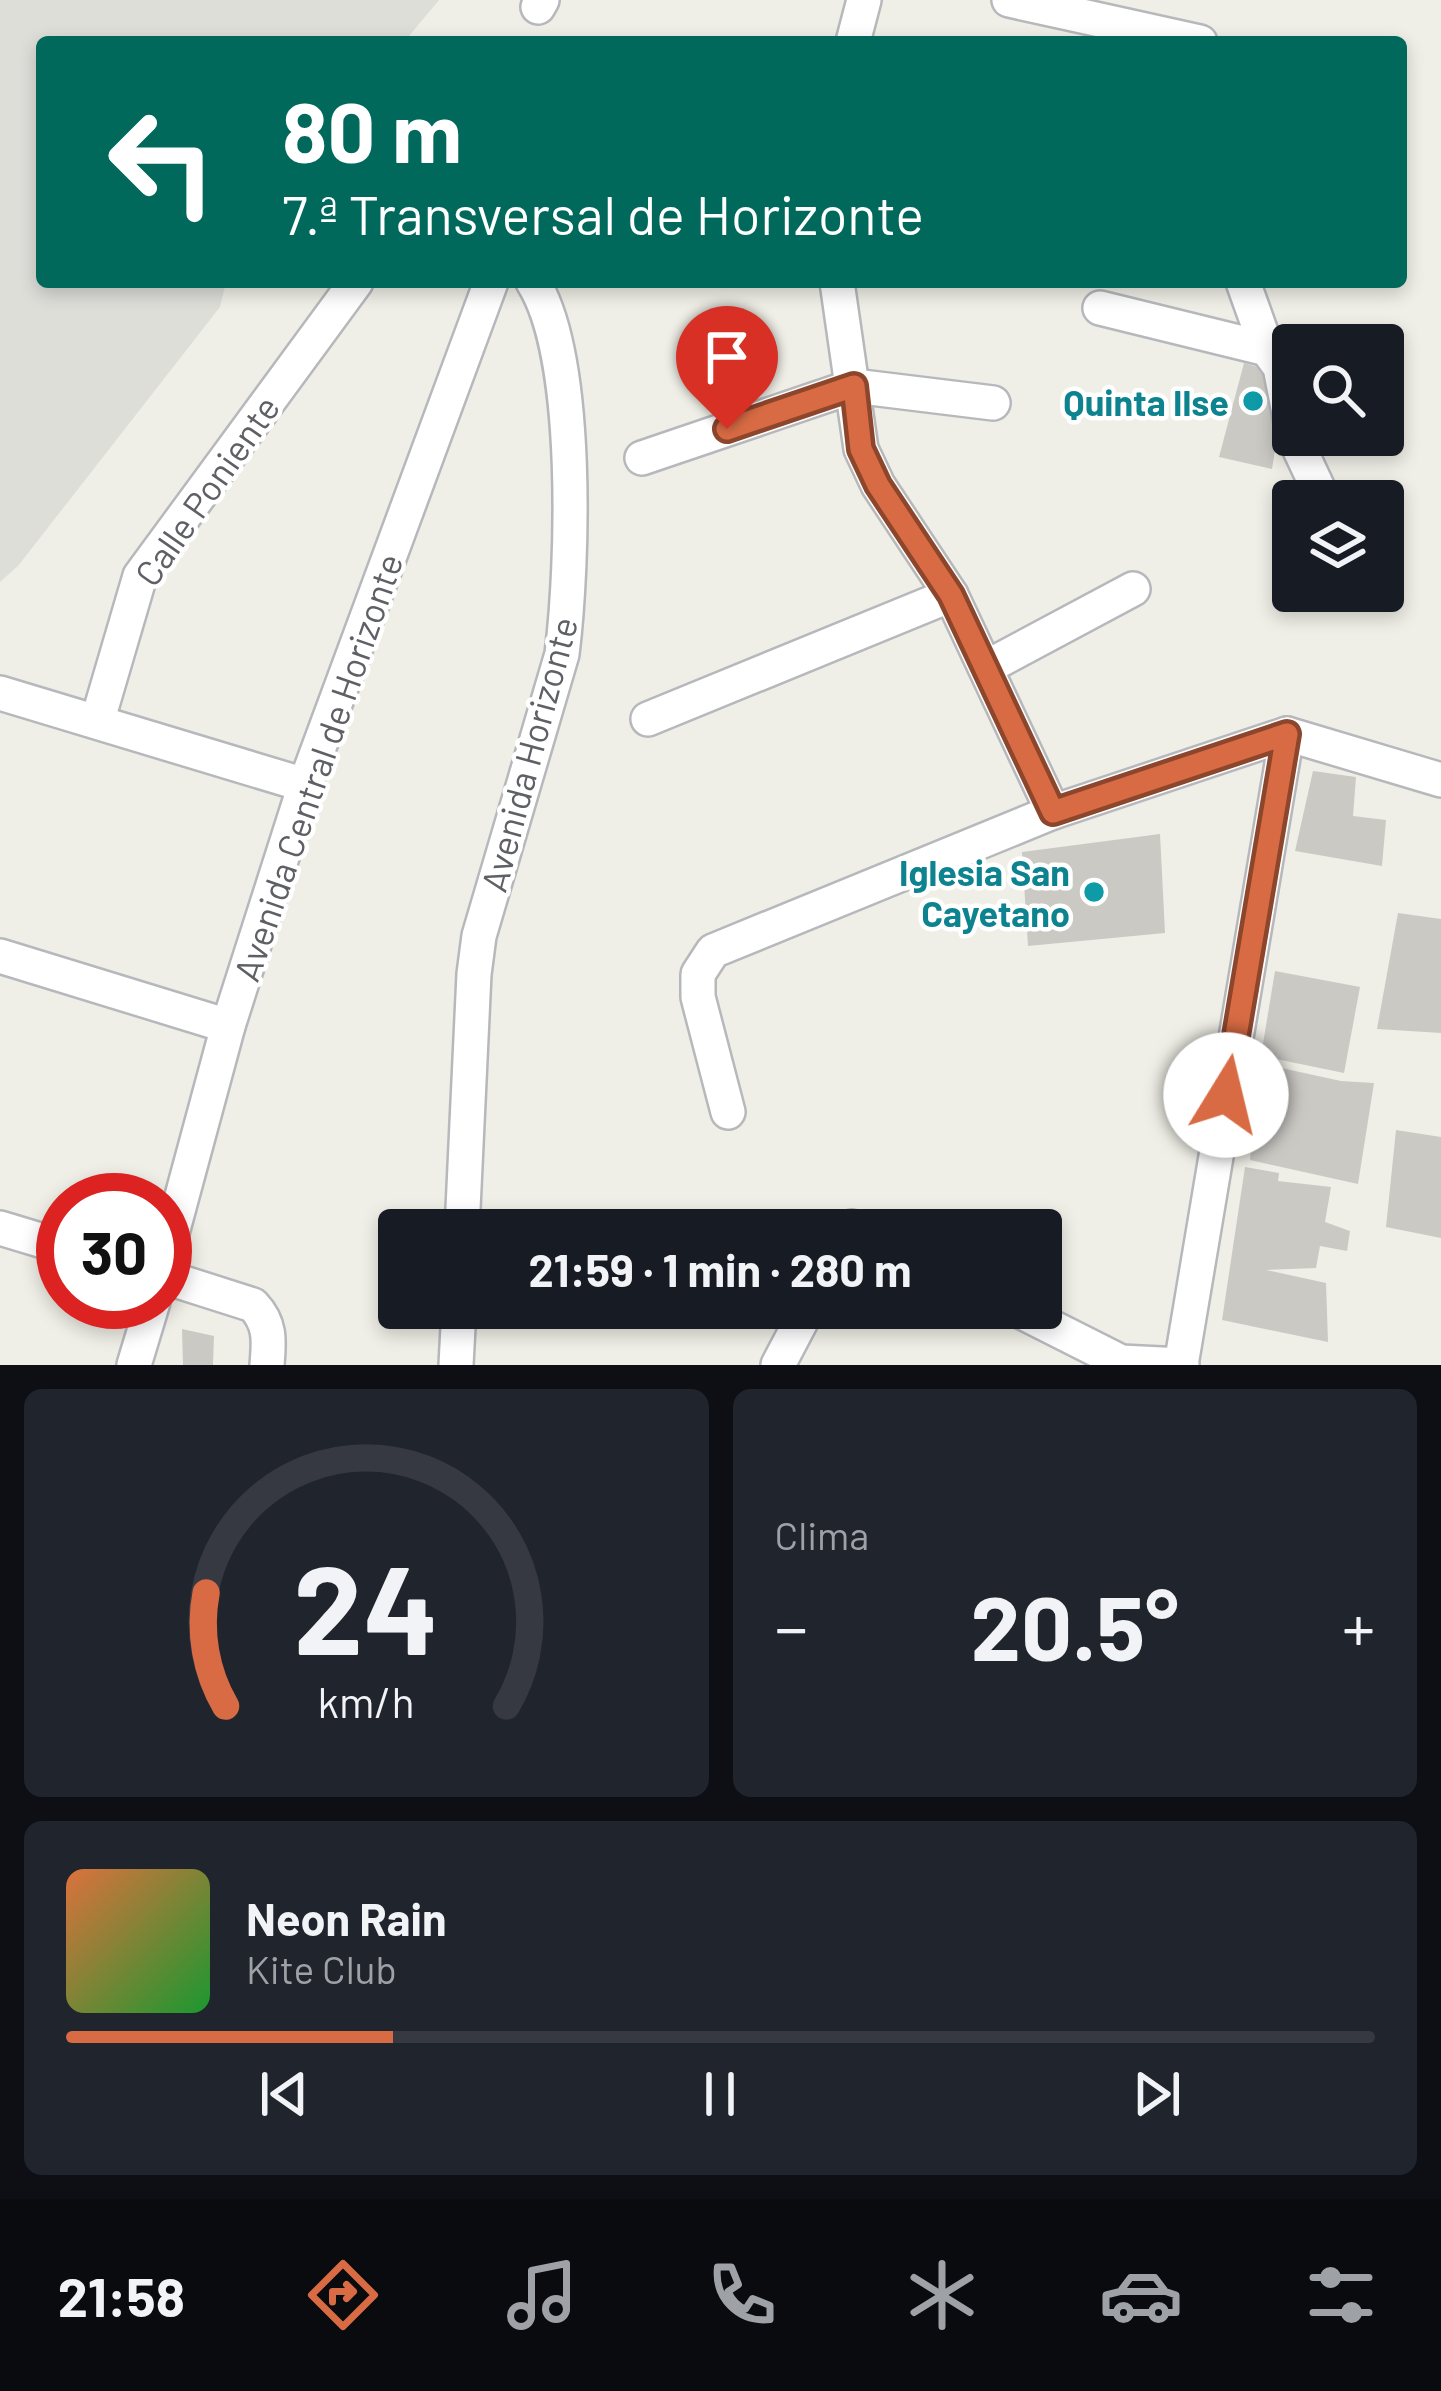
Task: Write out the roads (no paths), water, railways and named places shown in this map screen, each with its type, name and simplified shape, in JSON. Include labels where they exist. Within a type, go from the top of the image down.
[{"type":"street","points":[[855,36],[864,0]]},
{"type":"street","points":[[1009,0],[1172,36]]},
{"type":"street","name":"Calle Poniente","points":[[98,719],[140,576],[352,288]]},
{"type":"street","name":"Avenida Central de Horizonte","points":[[188,1173],[228,1026],[305,784],[489,288]]},
{"type":"street","name":"Avenida Horizonte","points":[[463,1209],[479,936],[562,654],[568,596],[568,453],[560,378],[553,329],[535,288]]},
{"type":"street","points":[[838,288],[861,449],[878,485],[951,595],[1053,812]]},
{"type":"street","points":[[1245,288],[1272,356]]},
{"type":"street","points":[[1100,308],[1267,349]]},
{"type":"street","points":[[642,458],[854,386],[993,403]]},
{"type":"street","points":[[987,667],[1133,589]]},
{"type":"street","points":[[647,719],[951,595]]},
{"type":"street","points":[[0,693],[305,784]]},
{"type":"street","points":[[1054,1329],[1120,1364],[1181,1365],[1287,734]]},
{"type":"street","points":[[728,1112],[698,997],[698,974],[713,951],[1053,812],[1287,734],[1441,780]]},
{"type":"street","points":[[0,956],[228,1026]]},
{"type":"street","points":[[1,1231],[36,1240]]},
{"type":"street","points":[[192,1286],[253,1305],[270,1334],[267,1365]]},
{"type":"street","points":[[134,1365],[145,1329]]},
{"type":"street","points":[[456,1365],[458,1329]]},
{"type":"street","points":[[778,1365],[797,1329]]},
{"type":"place","name":"Quinta Ilse","points":[[1253,401]]},
{"type":"place","name":"Iglesia San Cayetano","points":[[1094,892]]}]
